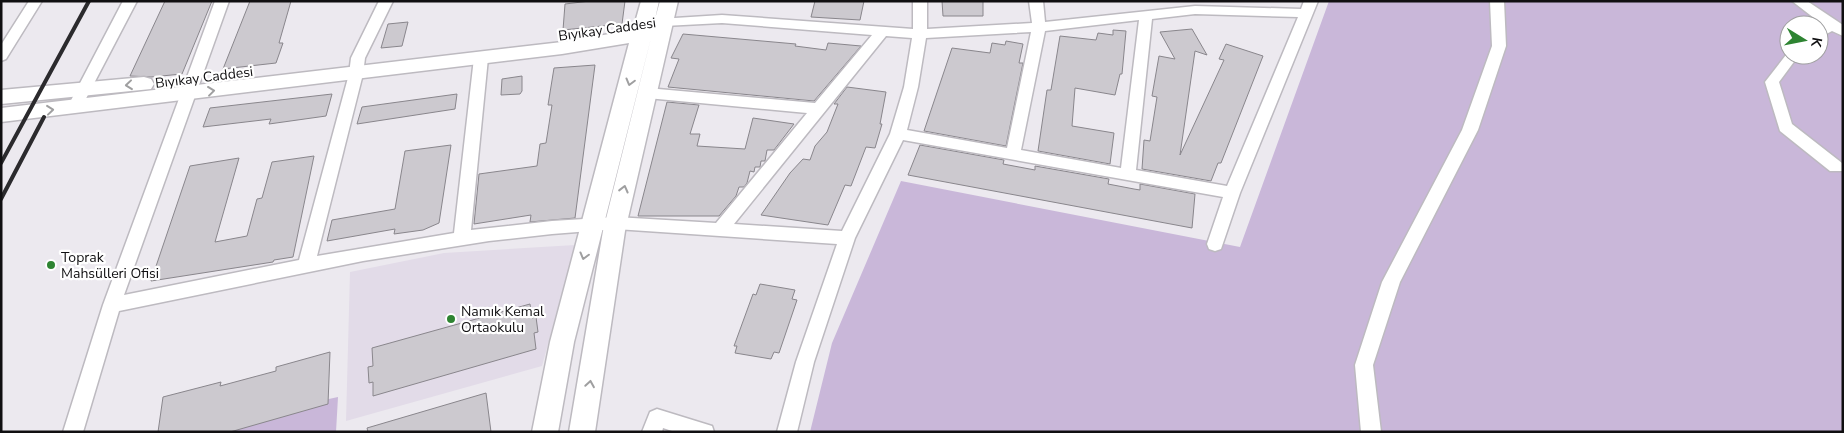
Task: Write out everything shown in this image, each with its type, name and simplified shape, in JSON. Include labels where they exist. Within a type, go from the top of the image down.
[{"type":"street","points":[[1,56],[36,1]]},
{"type":"street","points":[[74,108],[130,1]]},
{"type":"street","points":[[73,432],[112,305],[189,86],[222,1]]},
{"type":"street","points":[[306,266],[357,66],[386,1]]},
{"type":"street","points":[[582,432],[616,223],[647,94],[655,20],[650,1]]},
{"type":"street","points":[[787,432],[805,362],[847,238],[898,134],[912,87],[920,34],[920,1]]},
{"type":"street","points":[[1013,154],[1039,27],[1036,1]]},
{"type":"street","points":[[1371,432],[1364,365],[1391,282],[1470,130],[1499,46],[1497,1]]},
{"type":"street","points":[[1798,1],[1837,29]]},
{"type":"street","points":[[655,20],[722,19],[881,33],[920,34],[1039,27],[1152,10],[1309,7],[1232,193],[1214,244]]},
{"type":"street","points":[[1128,174],[1152,10]]},
{"type":"street","points":[[545,432],[562,342],[592,224],[655,20]]},
{"type":"street","name":"Bıyıkay Caddesi","points":[[357,66],[432,52],[655,20]]},
{"type":"street","name":"Bıyıkay Caddesi","points":[[1,115],[74,108],[189,86],[357,66],[481,58],[655,20]]},
{"type":"street","points":[[720,230],[821,109],[881,33]]},
{"type":"street","points":[[462,237],[481,58]]},
{"type":"street","points":[[1785,65],[1772,82],[1785,127],[1836,167]]},
{"type":"street","name":"Bıyıkay Caddesi","points":[[1,98],[85,90],[189,86]]},
{"type":"street","points":[[647,94],[821,109]]},
{"type":"street","points":[[898,134],[1232,193]]},
{"type":"street","points":[[112,305],[462,237],[592,224],[616,223],[847,238]]},
{"type":"street","points":[[652,432],[656,418],[706,432]]},
{"type":"shaded area","points":[[1329,1],[1843,1],[1843,432],[810,432],[832,343],[901,181],[1240,247]]},
{"type":"shaded area","name":"Namık Kemal Ortaokulu","points":[[575,245],[542,366],[346,421],[350,272],[444,253]]},
{"type":"shaded area","points":[[338,397],[336,432],[235,432],[237,419]]},
{"type":"building","points":[[165,1],[212,1],[182,74],[151,77],[130,76]]},
{"type":"building","points":[[250,1],[291,1],[279,43],[283,43],[276,63],[223,69]]},
{"type":"building","points":[[590,1],[625,1],[622,24],[563,30],[565,4]]},
{"type":"building","points":[[815,1],[864,1],[860,20],[811,17]]},
{"type":"building","points":[[942,1],[983,1],[983,16],[943,16]]},
{"type":"building","points":[[408,22],[402,46],[381,48],[388,24]]},
{"type":"building","points":[[1192,29],[1207,55],[1195,51],[1180,155],[1224,60],[1219,59],[1226,44],[1263,56],[1221,163],[1218,163],[1211,181],[1142,169],[1144,140],[1150,141],[1157,97],[1152,96],[1159,56],[1175,59],[1160,32]]},
{"type":"building","points":[[1113,30],[1126,31],[1122,74],[1120,74],[1115,95],[1075,88],[1072,126],[1114,133],[1110,164],[1038,151],[1047,90],[1051,90],[1060,36],[1096,40],[1098,33],[1113,35]]},
{"type":"building","points":[[683,34],[796,44],[795,46],[826,50],[828,43],[861,46],[814,101],[668,87],[679,59],[671,58]]},
{"type":"building","points":[[1006,41],[1023,44],[1019,63],[1023,63],[1006,146],[924,131],[952,48],[990,53],[992,43],[1005,45]]},
{"type":"building","points":[[595,65],[575,218],[530,222],[531,215],[474,224],[479,174],[537,166],[540,144],[546,143],[552,105],[548,105],[554,68]]},
{"type":"building","points":[[522,76],[522,91],[520,94],[501,95],[502,79]]},
{"type":"building","points":[[847,87],[886,92],[880,124],[882,124],[875,148],[866,147],[851,186],[845,185],[828,225],[761,215],[790,173],[803,159],[810,160],[815,146],[827,132],[838,104],[834,104]]},
{"type":"building","points":[[332,94],[326,116],[269,124],[271,119],[203,127],[210,108]]},
{"type":"building","points":[[457,94],[455,109],[357,124],[362,107]]},
{"type":"building","points":[[667,102],[699,105],[690,134],[700,134],[697,146],[745,149],[753,118],[794,124],[774,150],[767,150],[765,161],[761,161],[760,167],[755,167],[754,172],[750,171],[747,183],[744,187],[739,187],[736,196],[719,216],[638,216]]},
{"type":"building","points":[[451,145],[439,223],[423,230],[394,234],[395,229],[327,241],[332,220],[395,209],[405,151]]},
{"type":"building","points":[[920,145],[1004,160],[1003,164],[1035,170],[1035,166],[1109,179],[1108,184],[1134,189],[1140,190],[1140,184],[1195,194],[1192,228],[908,175]]},
{"type":"building","points":[[314,156],[293,257],[274,260],[273,262],[151,281],[190,166],[239,158],[215,242],[247,236],[257,199],[262,198],[272,162]]},
{"type":"building","points":[[760,284],[795,290],[792,299],[797,300],[779,353],[774,352],[771,359],[735,353],[737,346],[734,346],[753,294],[756,295]]},
{"type":"building","points":[[530,304],[532,318],[536,317],[538,332],[534,333],[536,349],[373,396],[373,382],[369,383],[368,367],[373,366],[372,348]]},
{"type":"building","points":[[330,352],[328,404],[230,432],[158,432],[163,397],[221,382],[220,386],[276,371],[276,367]]},
{"type":"building","points":[[486,393],[491,432],[368,432],[367,428]]},
{"type":"railway","points":[[1,163],[89,1]]},
{"type":"railway","points":[[1,199],[44,117]]},
{"type":"place","name":"Toprak Mahsülleri Ofisi","points":[[51,265]]},
{"type":"place","name":"Namık Kemal Ortaokulu","points":[[451,319]]}]
